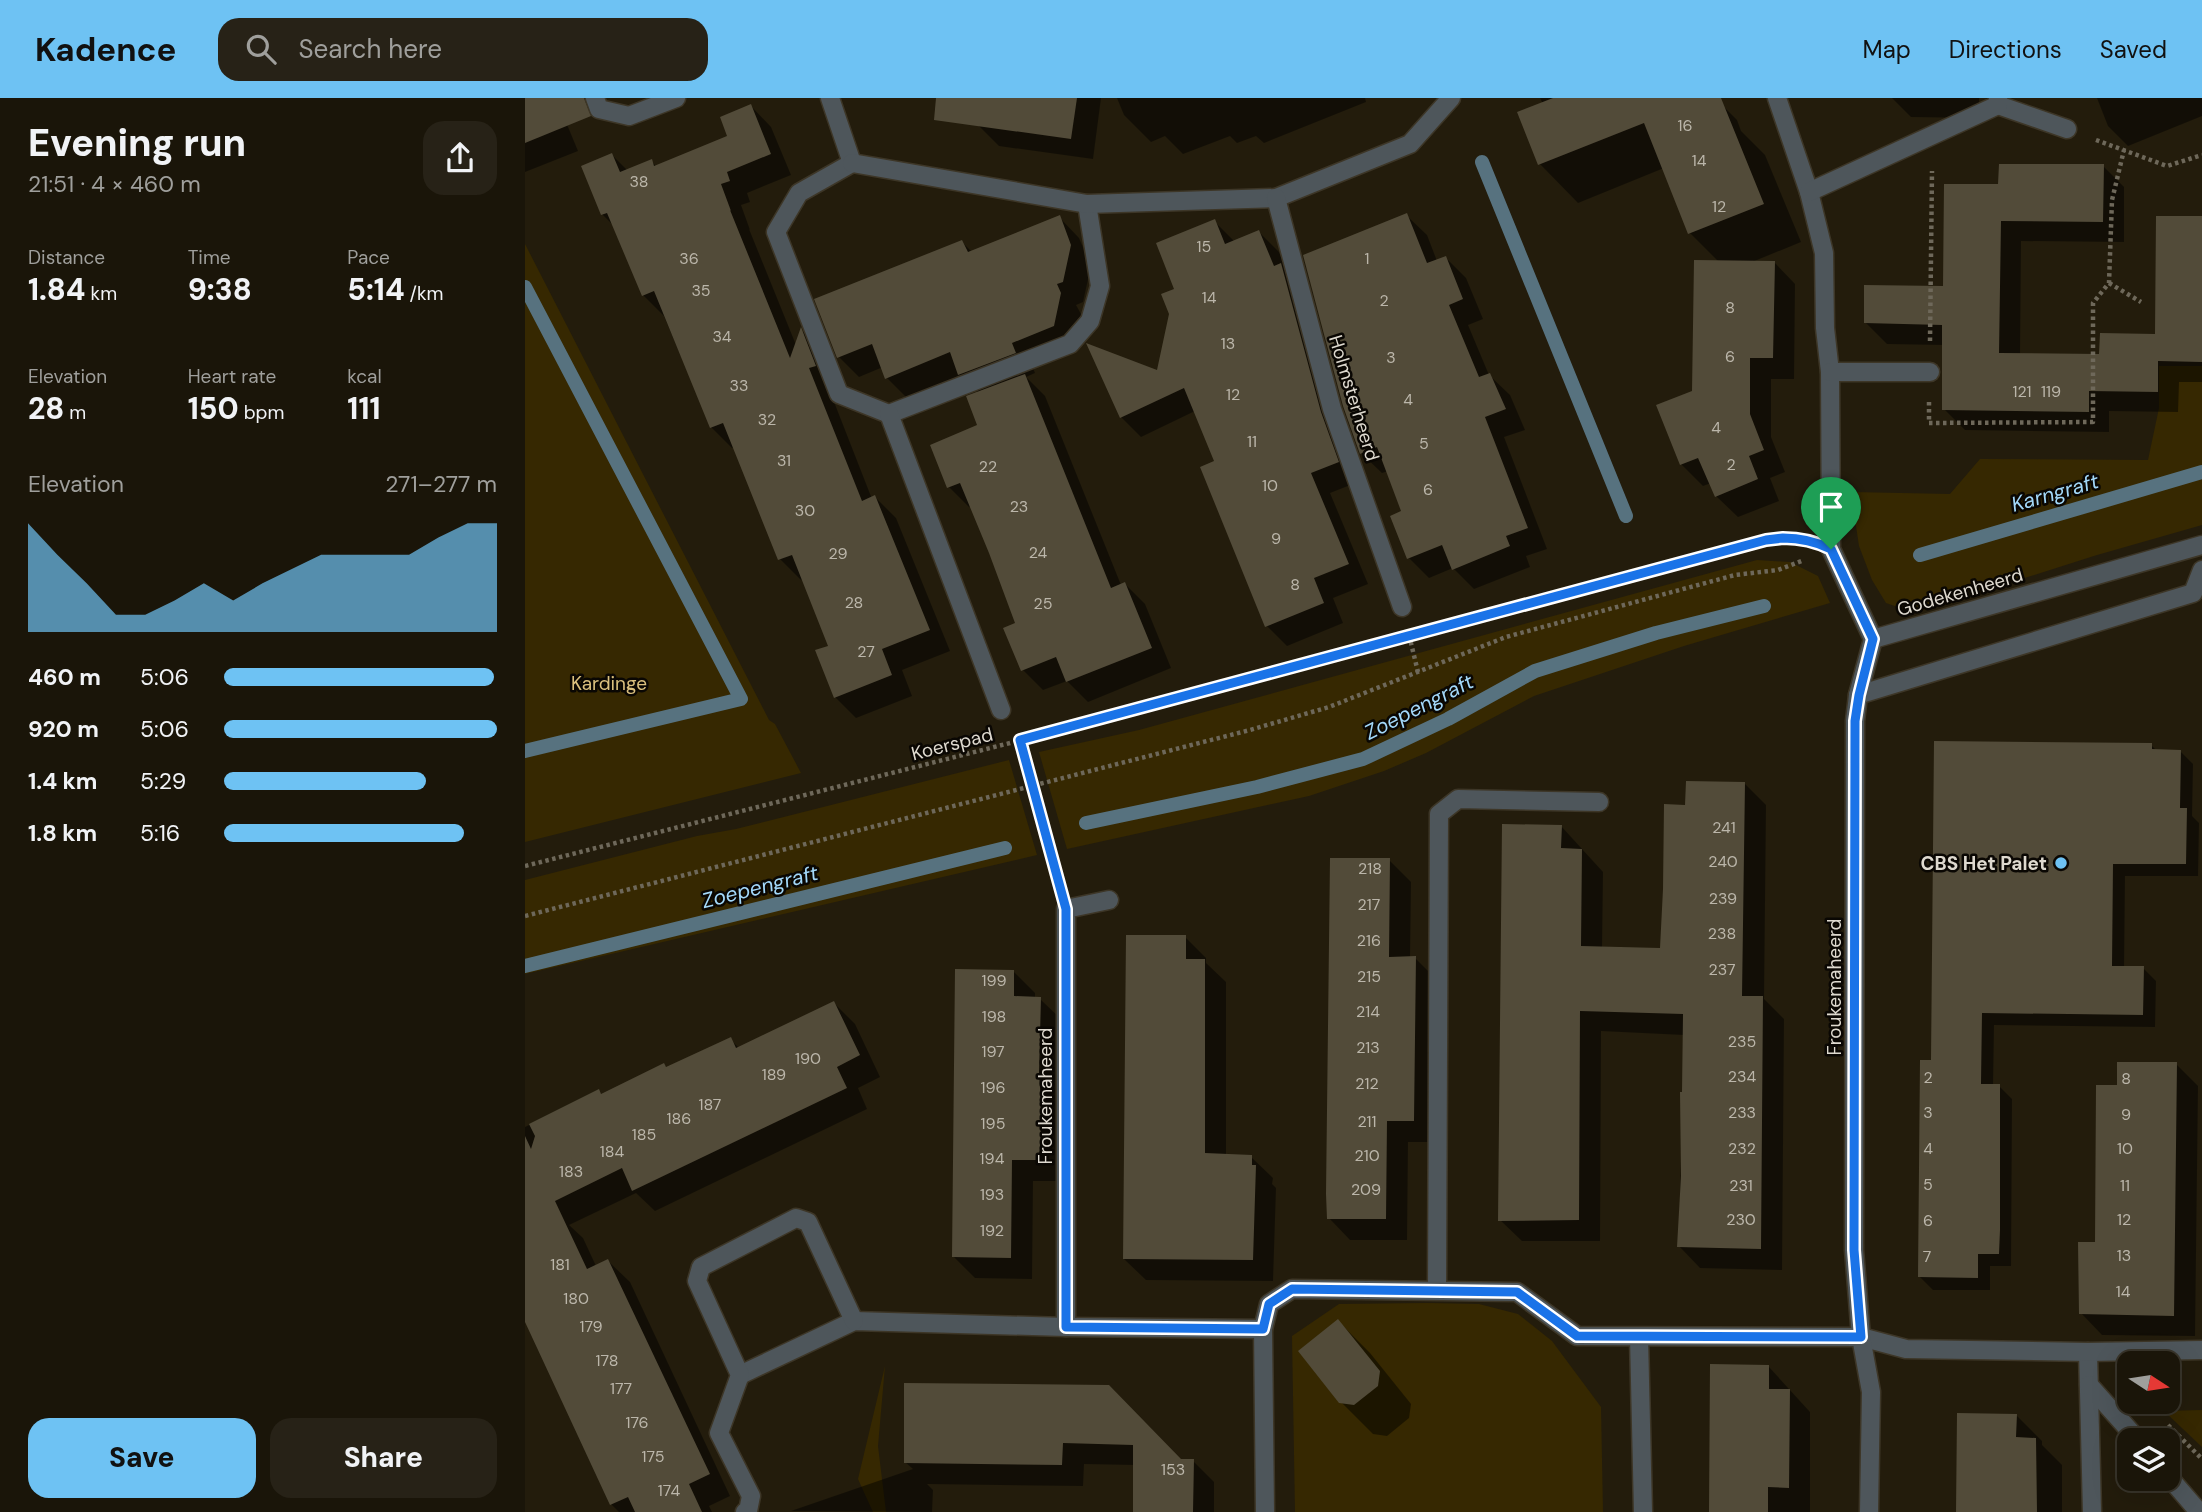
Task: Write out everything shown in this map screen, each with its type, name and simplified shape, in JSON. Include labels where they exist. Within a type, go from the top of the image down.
[{"type":"street","points":[[595,98],[599,109],[629,116],[676,98]]},
{"type":"street","points":[[830,98],[852,163]]},
{"type":"street","points":[[1087,204],[1100,286],[1090,321],[1070,344],[889,414],[839,394],[776,232],[799,193],[852,163],[1087,204],[1276,198],[1410,144],[1451,98]]},
{"type":"street","points":[[1777,98],[1809,192],[1824,253],[1825,328],[1830,372],[1831,549],[1873,639]]},
{"type":"street","points":[[1809,192],[1998,102],[2067,129]]},
{"type":"street","name":"Holmsterheerd","points":[[1276,198],[1332,409],[1402,607]]},
{"type":"street","points":[[1830,372],[1930,372]]},
{"type":"street","points":[[889,414],[1001,710]]},
{"type":"street","name":"Godekenheerd","points":[[1873,639],[2202,545]]},
{"type":"street","points":[[1859,695],[2193,593],[2202,570]]},
{"type":"street","name":"Froukemaheerd","points":[[1869,1512],[1871,1392],[1861,1337],[1854,1250],[1855,721],[1873,639]]},
{"type":"street","points":[[1437,1290],[1439,814],[1458,799],[1599,802]]},
{"type":"street","points":[[1066,909],[1109,900]]},
{"type":"street","name":"Froukemaheerd","points":[[1066,909],[1066,1327]]},
{"type":"street","points":[[745,1512],[748,1510],[751,1496],[719,1433],[740,1375],[697,1281],[701,1267],[796,1218],[808,1222],[854,1321]]},
{"type":"street","points":[[1265,1512],[1263,1329],[1269,1304],[1292,1289],[1517,1292],[1577,1336],[1861,1337],[1906,1349],[2088,1352],[2202,1350]]},
{"type":"street","points":[[740,1375],[854,1321],[1263,1329]]},
{"type":"street","points":[[1639,1337],[1643,1512]]},
{"type":"street","points":[[2088,1352],[2092,1512]]},
{"type":"street","points":[[2089,1385],[2127,1428]]},
{"type":"street","points":[[2180,1490],[2199,1512]]},
{"type":"path","points":[[2067,129],[2168,166],[2202,155]]},
{"type":"path","points":[[1933,135],[1929,423],[2093,422],[2093,303],[2109,283],[2112,200],[2124,150]]},
{"type":"path","points":[[2109,283],[2141,302]]},
{"type":"path","points":[[1418,672],[1409,635],[1766,540],[1801,538],[1831,549]]},
{"type":"path","points":[[525,916],[1250,730],[1329,707],[1506,637],[1735,575],[1778,570],[1831,549]]},
{"type":"path","name":"Koerspad","points":[[525,866],[1020,740],[1395,638]]},
{"type":"path","points":[[1020,740],[1066,909]]},
{"type":"path","points":[[2163,1421],[2202,1459]]},
{"type":"green space","name":"Kardinge","points":[[525,244],[769,720],[775,724],[801,773],[525,842]]},
{"type":"green space","points":[[2159,366],[2202,366],[2202,525],[1915,613],[1886,603],[1872,580],[1859,546],[1851,492],[1950,494],[1980,459],[2148,460],[2159,408]]},
{"type":"green space","points":[[1757,560],[1790,562],[1818,576],[1830,603],[1684,646],[1534,696],[1426,753],[1384,771],[1309,796],[1067,849],[1039,752],[1139,730]]},
{"type":"green space","points":[[1009,760],[1037,855],[525,974],[525,880]]},
{"type":"green space","points":[[1339,1304],[1479,1304],[1518,1314],[1552,1341],[1601,1407],[1603,1512],[1295,1512],[1292,1336]]},
{"type":"green space","points":[[885,1366],[878,1446],[886,1512],[873,1512],[858,1479]]},
{"type":"green space","points":[[2202,1410],[2202,1447],[2167,1414],[2181,1414],[2181,1411]]},
{"type":"building","points":[[525,98],[584,98],[591,116],[525,143]]},
{"type":"building","points":[[936,98],[1077,98],[1071,139],[934,120]]},
{"type":"building","points":[[1553,98],[1721,98],[1764,204],[1688,234],[1644,123],[1538,165],[1517,112]]},
{"type":"building","points":[[751,104],[771,154],[727,172],[730,181],[721,184],[790,358],[801,327],[816,366],[809,368],[862,501],[875,495],[930,630],[882,649],[892,675],[834,698],[815,650],[828,646],[792,555],[778,560],[723,423],[710,428],[654,291],[642,296],[607,213],[601,215],[581,166],[612,153],[620,172],[652,159],[654,166],[727,136],[720,117]]},
{"type":"building","points":[[1999,164],[2104,164],[2103,222],[2001,221],[1999,353],[2099,354],[2100,333],[2155,334],[2156,216],[2202,216],[2202,362],[2158,361],[2158,392],[2089,391],[2089,412],[1942,410],[1942,325],[1864,323],[1864,285],[1943,286],[1944,184],[1998,184]]},
{"type":"building","points":[[1407,213],[1427,263],[1446,256],[1463,299],[1449,305],[1479,377],[1490,373],[1506,409],[1485,417],[1528,528],[1506,536],[1510,546],[1452,570],[1442,545],[1407,559],[1390,516],[1401,511],[1377,447],[1360,454],[1343,406],[1303,255]]},
{"type":"building","points":[[1060,215],[1071,245],[1063,282],[1057,284],[1061,293],[1054,326],[1012,343],[1016,353],[958,375],[950,352],[885,379],[872,344],[837,358],[814,299],[962,240],[968,252]]},
{"type":"building","points":[[1215,219],[1225,244],[1259,230],[1274,266],[1281,263],[1321,412],[1339,462],[1311,473],[1349,564],[1314,578],[1324,603],[1265,627],[1200,467],[1214,461],[1184,388],[1120,418],[1086,343],[1157,370],[1169,314],[1161,294],[1174,289],[1156,243]]},
{"type":"building","points":[[1694,260],[1775,261],[1773,358],[1750,358],[1750,414],[1764,450],[1749,456],[1758,479],[1715,497],[1698,458],[1680,465],[1656,405],[1692,391]]},
{"type":"building","points":[[1025,374],[1111,588],[1125,582],[1152,648],[1066,682],[1056,657],[1021,671],[1003,628],[1015,623],[989,553],[960,483],[947,488],[930,445],[977,425],[966,396]]},
{"type":"building","points":[[1934,741],[2152,743],[2152,749],[2181,750],[2180,808],[2187,808],[2186,864],[2113,864],[2112,966],[2144,966],[2143,1015],[1982,1013],[1981,1084],[2000,1084],[2000,1230],[1999,1254],[1978,1254],[1978,1278],[1918,1277],[1920,1060],[1931,1060]]},
{"type":"building","points":[[1686,781],[1745,782],[1742,996],[1763,996],[1761,1249],[1677,1247],[1681,1176],[1683,1014],[1580,1011],[1579,1220],[1498,1221],[1502,824],[1562,825],[1561,848],[1582,849],[1581,946],[1660,948],[1664,804],[1685,805]]},
{"type":"building","points":[[1330,858],[1390,858],[1389,957],[1416,956],[1414,1121],[1387,1121],[1386,1219],[1327,1219]]},
{"type":"building","points":[[1126,935],[1186,935],[1186,959],[1205,959],[1205,1153],[1252,1155],[1252,1165],[1256,1165],[1253,1260],[1123,1259]]},
{"type":"building","points":[[955,969],[1014,970],[1014,996],[1041,997],[1039,1074],[1042,1115],[1039,1160],[1012,1160],[1011,1258],[952,1257]]},
{"type":"building","points":[[834,1001],[860,1055],[837,1067],[847,1088],[632,1191],[622,1168],[555,1201],[587,1269],[608,1259],[710,1474],[689,1484],[702,1512],[635,1512],[628,1497],[610,1505],[525,1322],[525,1136],[531,1149],[535,1136],[529,1124],[599,1089],[601,1094],[664,1063],[666,1067],[731,1037],[736,1048]]},
{"type":"building","points":[[2117,1062],[2177,1062],[2174,1316],[2079,1314],[2078,1242],[2095,1242],[2096,1085],[2117,1085]]},
{"type":"building","points":[[1338,1319],[1380,1371],[1378,1386],[1354,1405],[1339,1403],[1298,1351]]},
{"type":"building","points":[[1710,1364],[1769,1365],[1769,1389],[1790,1389],[1789,1488],[1768,1487],[1768,1512],[1709,1512]]},
{"type":"building","points":[[904,1383],[1109,1385],[1181,1459],[1194,1459],[1193,1512],[1133,1512],[1133,1445],[1063,1443],[1062,1465],[904,1463]]},
{"type":"building","points":[[1957,1413],[2017,1414],[2016,1437],[2036,1438],[2037,1512],[1956,1512]]},
{"type":"waterway","name":"Zoepengraft","points":[[1482,162],[1626,516]]},
{"type":"waterway","points":[[525,287],[741,699],[525,751]]},
{"type":"waterway","name":"Karngraft","points":[[1920,555],[2202,472]]},
{"type":"waterway","name":"Zoepengraft","points":[[1086,823],[1257,787],[1363,759],[1448,719],[1535,671],[1656,633],[1764,606]]},
{"type":"waterway","name":"Zoepengraft","points":[[525,966],[1005,848]]},
{"type":"place","name":"CBS Het Palet","points":[[2061,863]]},
{"type":"route","points":[[1801,538],[1831,549],[1873,639],[1855,721],[1854,1250],[1861,1337],[1577,1336],[1517,1292],[1437,1290],[1292,1289],[1269,1304],[1263,1329],[1066,1327],[1066,909],[1020,740],[1766,540],[1801,538]]}]
